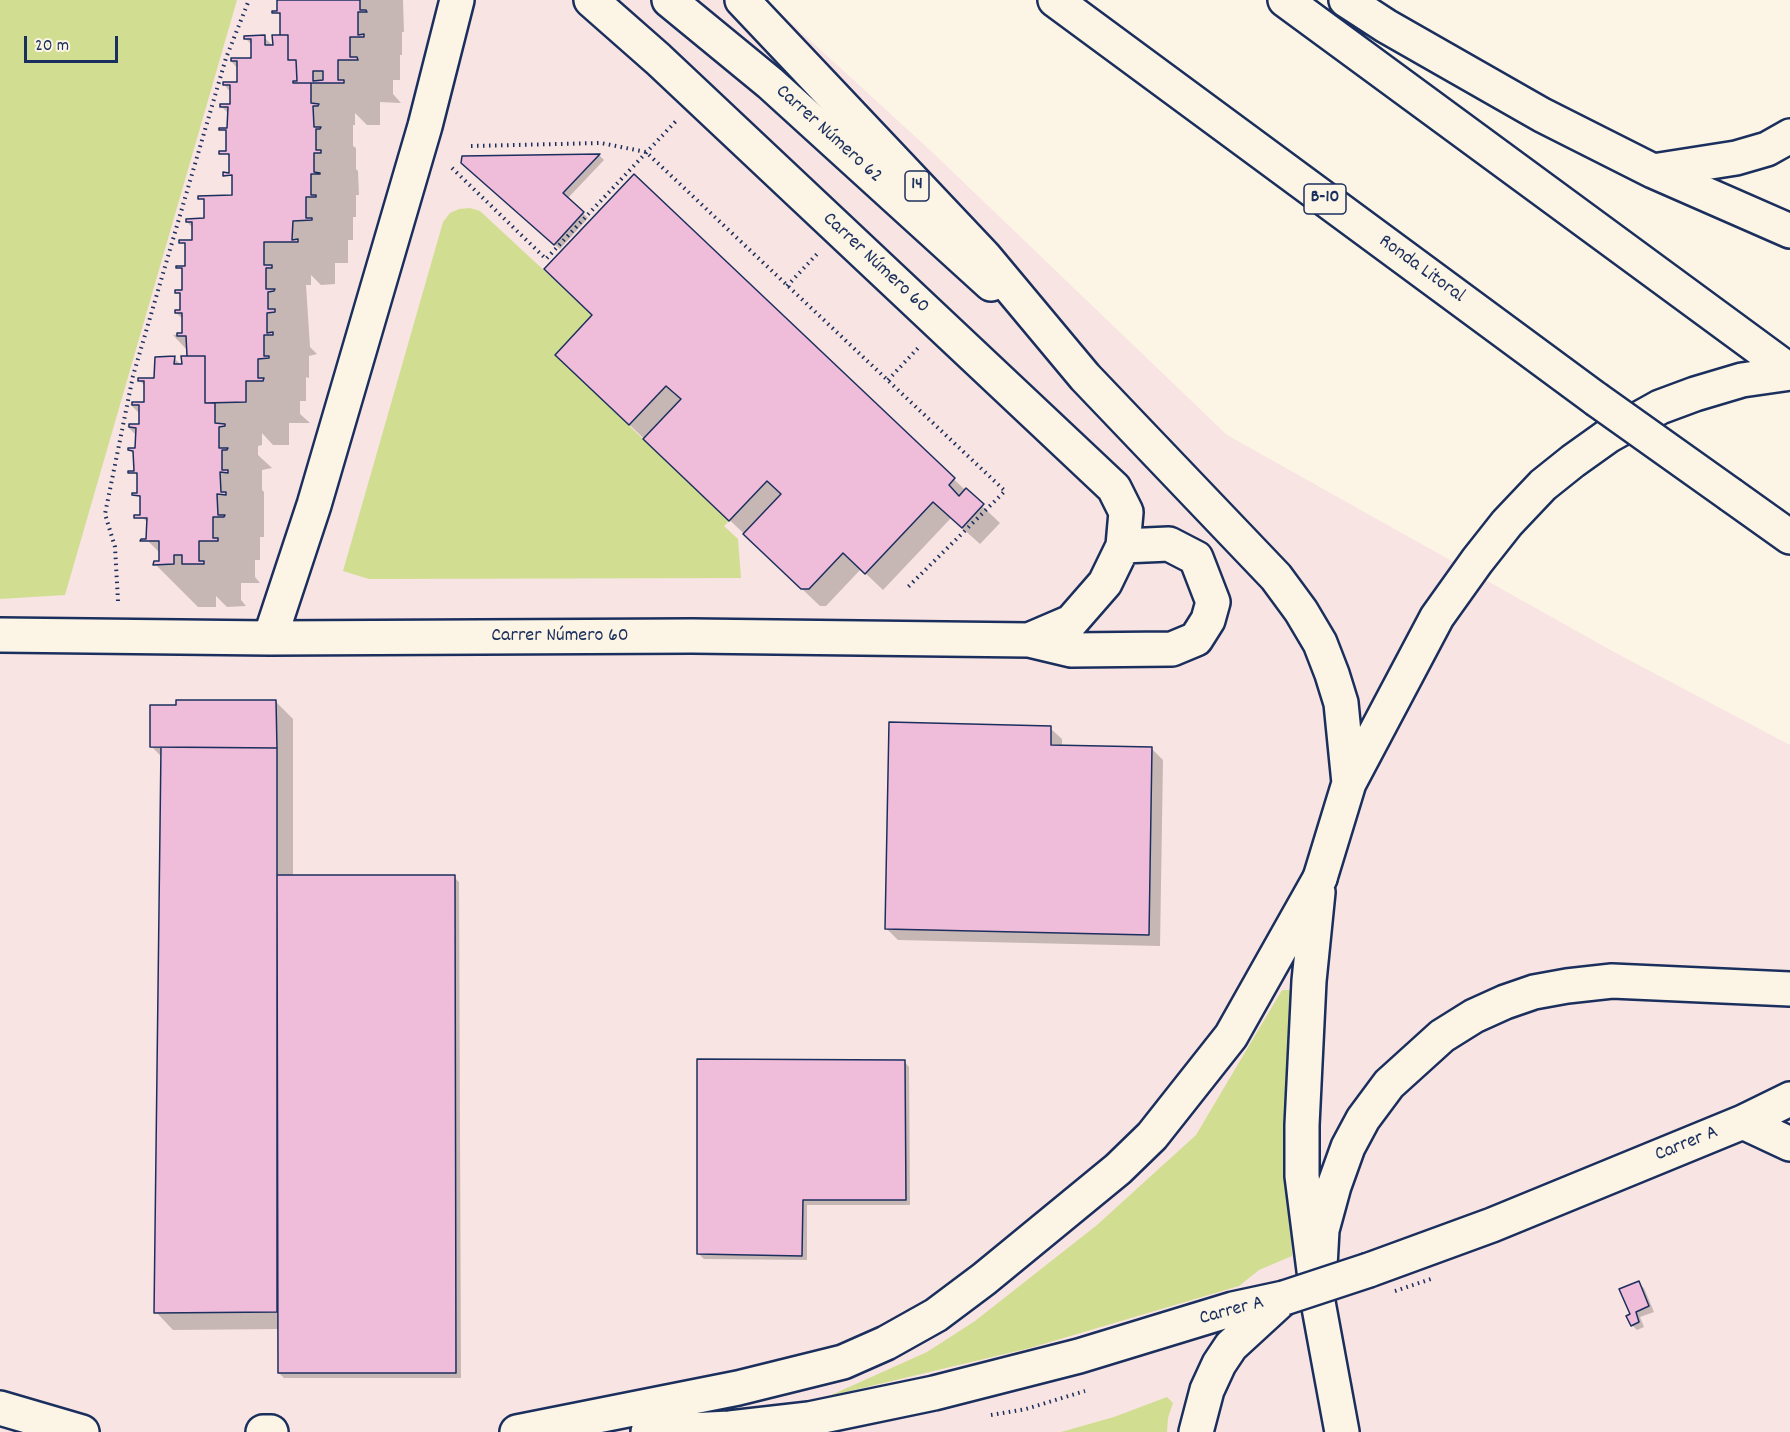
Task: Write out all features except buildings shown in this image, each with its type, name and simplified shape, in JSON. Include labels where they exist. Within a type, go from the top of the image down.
[{"type":"main road","points":[[270,638],[314,505],[425,126],[457,0]]},
{"type":"main road","name":"Carrer Número 60","points":[[591,0],[658,59],[1114,488],[1126,512],[1123,546],[1105,583],[1071,622],[1029,640]]},
{"type":"main road","name":"Carrer Número 62","points":[[669,0],[770,83],[967,260],[1085,377]]},
{"type":"main road","name":"14","points":[[742,0],[984,256],[1085,377]]},
{"type":"main road","name":"Ronda Litoral","points":[[1055,0],[1596,399],[1790,537]]},
{"type":"main road","points":[[1285,0],[1790,372]]},
{"type":"main road","points":[[1346,0],[1386,26],[1532,109],[1653,171],[1790,231]]},
{"type":"main road","points":[[1653,171],[1736,158],[1767,149],[1790,136]]},
{"type":"main road","points":[[1342,1432],[1318,1302],[1302,1176],[1302,1125],[1309,981],[1320,878],[1349,783],[1437,617],[1501,530],[1543,485],[1608,436],[1660,407],[1742,380],[1790,372]]},
{"type":"main road","points":[[1085,377],[1276,577],[1301,611],[1320,643],[1341,703],[1349,783]]},
{"type":"main road","name":"Carrer Número 60","points":[[0,634],[270,638],[692,636],[1029,640],[1071,650],[1172,649],[1196,639],[1208,620],[1213,602],[1196,558],[1168,544],[1123,546]]},
{"type":"main road","points":[[517,1432],[728,1390],[843,1362],[886,1343],[936,1316],[1100,1184],[1152,1136],[1231,1036],[1320,878]]},
{"type":"main road","points":[[1318,1302],[1322,1230],[1347,1147],[1363,1119],[1389,1084],[1442,1036],[1474,1016],[1505,1002],[1534,992],[1567,986],[1612,981],[1790,989]]},
{"type":"main road","name":"Carrer A","points":[[648,1432],[730,1428],[809,1419],[891,1402],[1078,1356],[1233,1309],[1284,1298],[1404,1258],[1492,1225],[1743,1122],[1790,1099]]},
{"type":"main road","points":[[1743,1122],[1790,1144]]},
{"type":"main road","points":[[1196,1432],[1207,1390],[1219,1364],[1231,1346],[1261,1316],[1284,1298]]},
{"type":"main road","points":[[0,1408],[82,1432]]},
{"type":"main road","points":[[263,1432],[271,1432]]},
{"type":"path","points":[[118,601],[115,547],[105,514],[134,376],[226,58],[249,0]]},
{"type":"path","points":[[452,168],[546,259],[678,119]]},
{"type":"path","points":[[471,146],[601,143],[646,152],[1005,491],[908,587]]},
{"type":"path","points":[[787,286],[819,252]]},
{"type":"path","points":[[888,380],[919,346]]},
{"type":"shaded area","points":[[0,0],[766,0],[931,151],[1227,435],[1614,652],[1790,745],[1790,1432],[0,1432]]},
{"type":"green space","points":[[0,0],[237,0],[65,595],[0,599]]},
{"type":"green space","points":[[470,208],[480,211],[592,315],[555,355],[729,521],[724,526],[738,539],[741,578],[369,579],[343,571],[443,222],[450,213]]},
{"type":"green space","points":[[1282,990],[1293,990],[1284,1115],[1292,1256],[1259,1270],[1239,1286],[1030,1348],[829,1396],[927,1352],[975,1321],[1097,1225],[1196,1135]]},
{"type":"green space","points":[[1167,1397],[1173,1403],[1168,1418],[1167,1432],[1061,1432],[1114,1417]]}]
